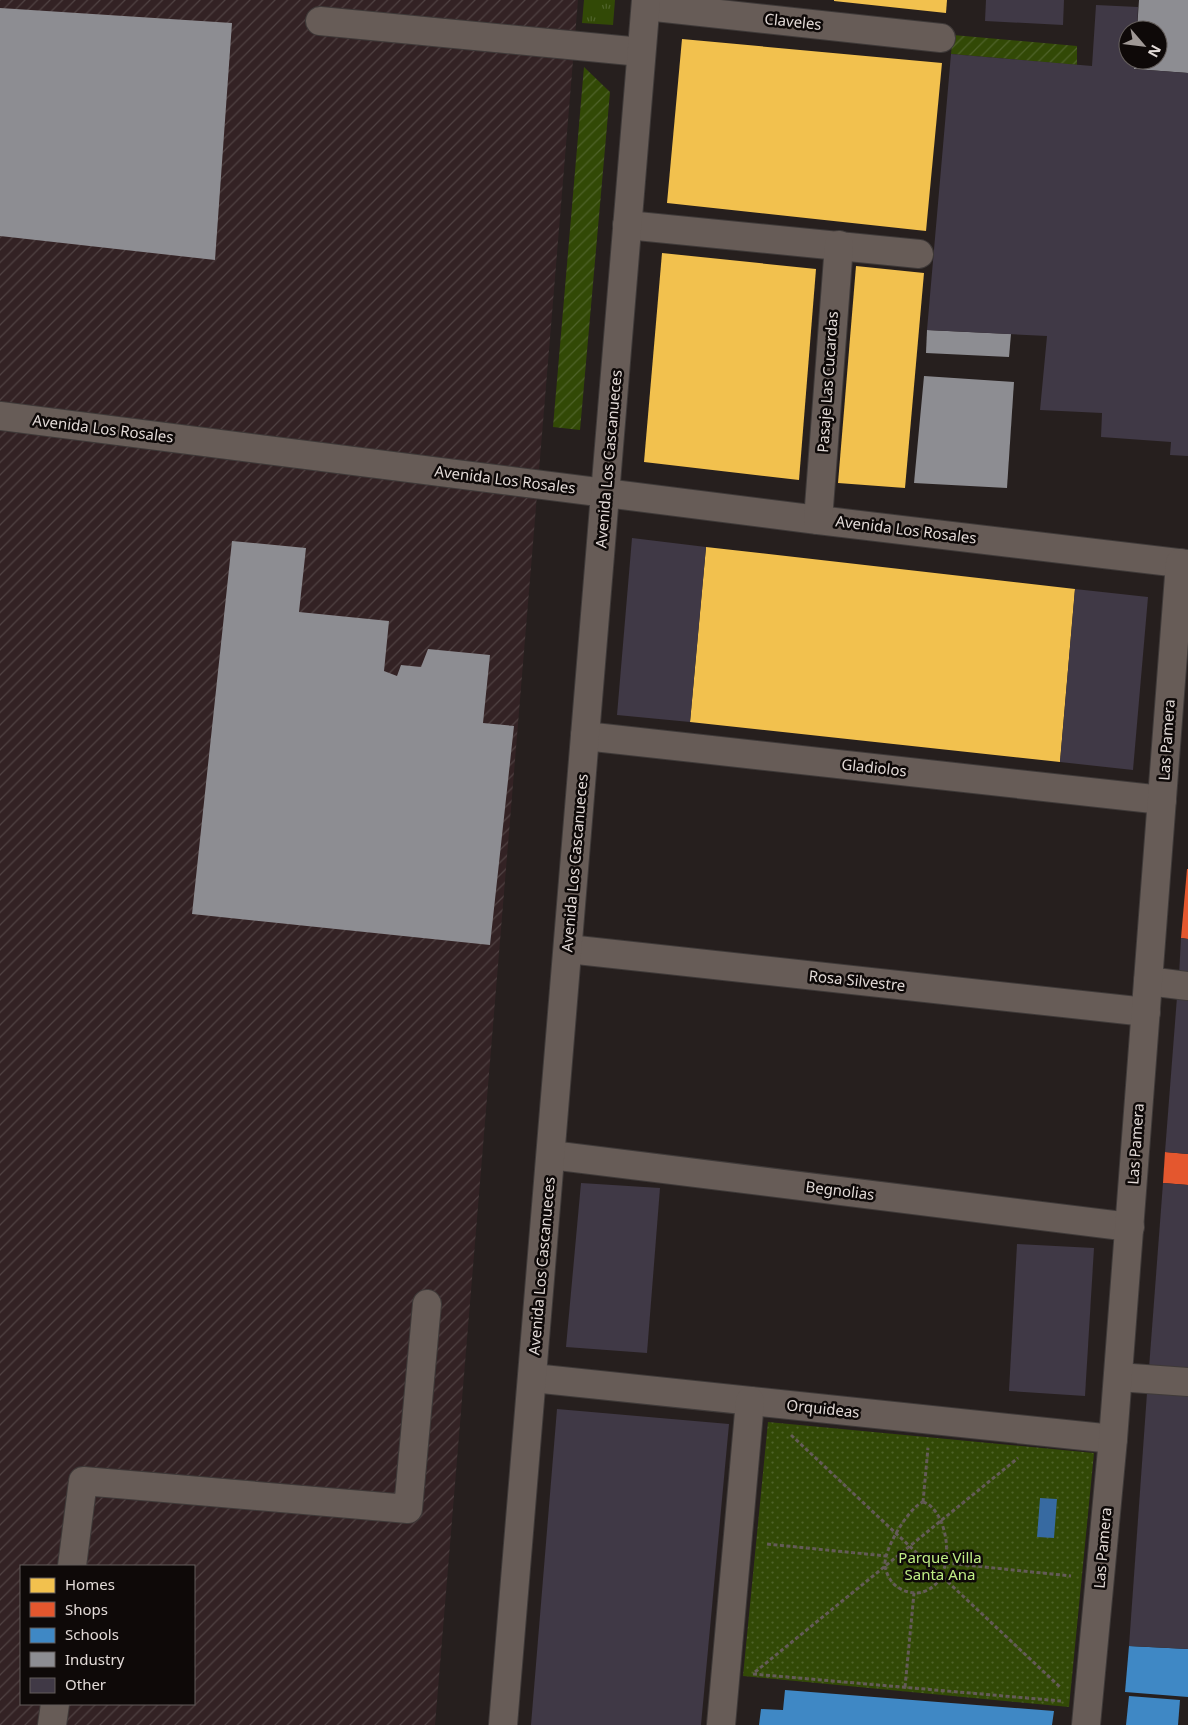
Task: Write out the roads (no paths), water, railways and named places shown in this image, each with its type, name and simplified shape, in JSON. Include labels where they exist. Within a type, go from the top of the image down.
[{"type":"street","name":"Claveles","points":[[646,3],[941,38]]},
{"type":"street","name":"Avenida Los Cascanueces","points":[[503,1725],[646,3]]},
{"type":"street","points":[[320,21],[641,52]]},
{"type":"street","points":[[627,225],[919,254]]},
{"type":"street","name":"Pasaje Las Cucardas","points":[[818,520],[839,246]]},
{"type":"street","name":"Avenida Los Rosales","points":[[0,416],[818,520],[1184,564]]},
{"type":"street","name":"Las Pamera","points":[[1086,1725],[1113,1439],[1162,800],[1184,564]]},
{"type":"street","name":"Gladiolos","points":[[585,736],[1162,800]]},
{"type":"street","name":"Rosa Silvestre","points":[[568,949],[1146,1012]]},
{"type":"street","points":[[1148,981],[1188,986]]},
{"type":"street","name":"Begnolias","points":[[551,1154],[1130,1227]]},
{"type":"street","points":[[72,1565],[83,1481],[408,1509],[427,1304]]},
{"type":"street","points":[[1118,1377],[1188,1382]]},
{"type":"street","name":"Orquideas","points":[[533,1378],[1113,1439]]},
{"type":"street","points":[[721,1725],[750,1401]]},
{"type":"street","points":[[52,1725],[55,1705]]},
{"type":"water","points":[[1040,1498],[1057,1499],[1054,1538],[1037,1537]]},
{"type":"park label","name":"Parque Villa Santa Ana","points":[[940,1566]]}]
